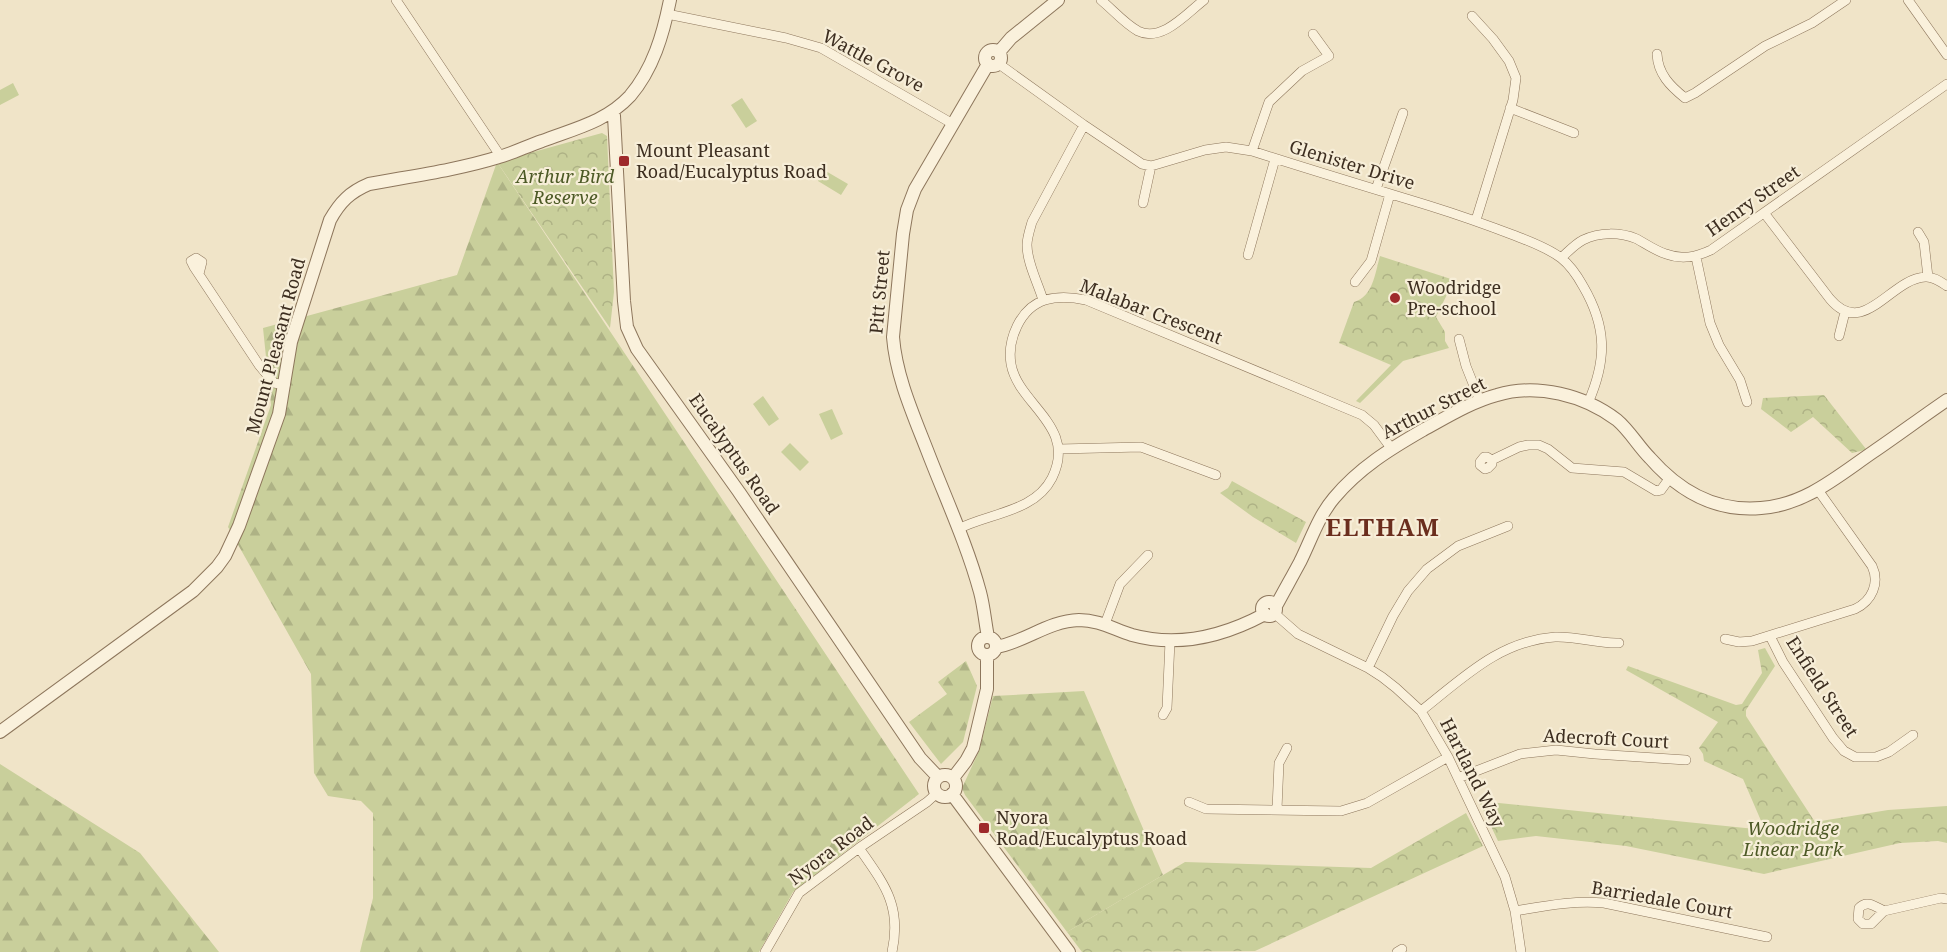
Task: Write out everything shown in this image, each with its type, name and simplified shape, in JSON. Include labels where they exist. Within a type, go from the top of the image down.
[{"type":"street","points":[[396,0],[501,157]]},
{"type":"street","name":"Mount Pleasant Road","points":[[0,732],[193,591],[217,567],[239,526],[279,414],[291,342],[330,220],[346,197],[356,189],[369,184],[501,157],[540,141],[590,125],[613,111],[629,97],[651,64],[659,46],[670,0]]},
{"type":"street","name":"Pitt Street","points":[[952,778],[973,748],[987,689],[990,646],[981,595],[899,374],[894,353],[893,337],[907,210],[915,189],[953,124],[995,60],[1011,38],[1058,0]]},
{"type":"street","points":[[1101,0],[1136,30],[1152,34],[1170,27],[1204,0]]},
{"type":"street","points":[[1657,54],[1658,67],[1666,81],[1685,98],[1765,46],[1812,23],[1846,0]]},
{"type":"street","points":[[1908,0],[1947,55]]},
{"type":"street","name":"Wattle Grove","points":[[667,14],[786,38],[821,48],[953,124]]},
{"type":"street","points":[[1472,16],[1494,39],[1509,61],[1516,78],[1510,108],[1476,220]]},
{"type":"street","points":[[1252,152],[1269,102],[1302,71],[1329,56],[1313,34]]},
{"type":"street","points":[[995,60],[1134,160],[1151,166],[1143,203]]},
{"type":"street","name":"Henry Street","points":[[1561,258],[1580,241],[1605,234],[1619,234],[1635,238],[1666,254],[1696,257],[1711,250],[1765,213],[1947,84]]},
{"type":"street","points":[[1510,108],[1574,133]]},
{"type":"street","name":"Eucalyptus Road","points":[[613,111],[624,301],[627,327],[637,349],[746,502],[920,758],[938,777]]},
{"type":"street","points":[[1376,189],[1403,113]]},
{"type":"street","points":[[958,529],[1029,502],[1039,495],[1053,476],[1059,449],[1051,428],[1018,382],[1011,365],[1010,350],[1012,336],[1019,321],[1043,300],[1027,245],[1032,222],[1084,126]]},
{"type":"street","name":"Glenister Drive","points":[[1151,166],[1205,150],[1226,147],[1252,152],[1476,220],[1533,243],[1561,258],[1581,282],[1593,302],[1600,322],[1603,342],[1601,364],[1588,403]]},
{"type":"street","points":[[1248,255],[1275,159]]},
{"type":"street","points":[[1355,282],[1371,261],[1390,194]]},
{"type":"street","points":[[1765,213],[1830,299],[1845,312],[1854,313],[1866,310],[1908,283],[1928,277],[1947,285]]},
{"type":"street","points":[[1918,232],[1924,242],[1928,277]]},
{"type":"street","points":[[1696,257],[1710,323],[1719,345],[1740,380],[1747,402]]},
{"type":"street","points":[[199,274],[259,365],[274,383],[285,385]]},
{"type":"street","name":"Malabar Crescent","points":[[1043,300],[1073,297],[1086,300],[1362,415],[1374,425],[1391,448]]},
{"type":"street","points":[[1839,336],[1845,312]]},
{"type":"street","points":[[1459,339],[1466,366],[1480,401]]},
{"type":"street","name":"Arthur Street","points":[[990,646],[1010,645],[1065,621],[1091,621],[1105,624],[1128,634],[1170,641],[1211,636],[1244,625],[1270,609],[1291,578],[1320,517],[1356,474],[1391,448],[1480,401],[1498,395],[1535,391],[1553,392],[1588,403],[1628,430],[1669,479],[1708,500],[1742,508],[1773,507],[1805,497],[1947,400]]},
{"type":"street","points":[[1492,460],[1519,447],[1539,445],[1548,449],[1572,468],[1624,472],[1656,490],[1661,490],[1669,479]]},
{"type":"street","points":[[1059,449],[1141,447],[1216,475]]},
{"type":"street","points":[[1725,639],[1746,642],[1770,636],[1859,607],[1867,601],[1873,591],[1875,575],[1872,566],[1818,490]]},
{"type":"street","points":[[1368,668],[1393,616],[1408,591],[1427,569],[1458,546],[1508,526]]},
{"type":"street","points":[[1105,624],[1120,584],[1148,555]]},
{"type":"street","name":"Hartland Way","points":[[1270,609],[1298,634],[1368,668],[1396,688],[1421,711],[1448,757],[1506,877],[1515,911],[1521,952]]},
{"type":"street","name":"Enfield Street","points":[[1770,636],[1783,662],[1844,752],[1855,756],[1876,758],[1914,735]]},
{"type":"street","points":[[1421,711],[1487,660],[1522,643],[1558,637],[1619,643]]},
{"type":"street","points":[[1163,715],[1167,708],[1170,641]]},
{"type":"street","points":[[1277,809],[1279,763],[1287,748]]},
{"type":"street","name":"Adecroft Court","points":[[1458,778],[1520,754],[1556,750],[1686,760]]},
{"type":"street","points":[[1189,802],[1206,809],[1341,811],[1354,808],[1448,757]]},
{"type":"street","points":[[945,775],[952,778],[955,785],[952,794],[944,796],[937,793],[934,785],[938,777],[945,775]]},
{"type":"street","name":"Nyora Road","points":[[765,952],[799,893],[937,793]]},
{"type":"street","points":[[952,794],[1069,952]]},
{"type":"street","points":[[859,848],[883,882],[893,904],[895,927],[892,952]]},
{"type":"street","points":[[1884,911],[1941,898],[1947,899]]},
{"type":"street","name":"Barriedale Court","points":[[1515,911],[1567,903],[1595,902],[1767,937]]},
{"type":"green space","points":[[13,83],[19,95],[0,105],[0,90]]},
{"type":"green space","points":[[742,98],[757,121],[746,128],[731,105]]},
{"type":"green space","name":"Arthur Bird Reserve","points":[[602,133],[607,136],[614,292],[610,328],[497,162]]},
{"type":"green space","points":[[497,162],[919,794],[793,892],[759,952],[360,952],[373,898],[373,813],[361,801],[328,796],[314,773],[311,674],[228,527],[271,405],[263,328],[457,275]]},
{"type":"green space","points":[[824,170],[848,184],[841,195],[818,181]]},
{"type":"green space","points":[[1380,256],[1454,280],[1436,317],[1445,332],[1445,341],[1449,348],[1403,361],[1360,403],[1356,401],[1391,365],[1339,343],[1354,302],[1365,295],[1372,284]]},
{"type":"green space","points":[[1824,395],[1865,450],[1852,453],[1813,417],[1791,432],[1761,409],[1763,398]]},
{"type":"green space","points":[[763,396],[779,419],[769,426],[753,404]]},
{"type":"green space","points":[[832,409],[843,434],[831,440],[819,414]]},
{"type":"green space","points":[[790,443],[809,462],[800,471],[781,452]]},
{"type":"green space","points":[[1232,481],[1306,522],[1296,543],[1253,517],[1220,493],[1228,488]]},
{"type":"green space","name":"Woodridge Linear Park","points":[[1765,648],[1775,666],[1746,710],[1746,716],[1815,822],[1888,810],[1947,806],[1947,843],[1938,841],[1900,843],[1764,874],[1626,846],[1536,836],[1498,841],[1479,801],[1765,830],[1743,779],[1704,761],[1699,748],[1718,722],[1626,670],[1628,666],[1736,705],[1742,704],[1762,673],[1758,650]]},
{"type":"green space","points":[[966,661],[977,686],[963,742],[941,764],[909,722],[947,694],[938,682]]},
{"type":"green space","points":[[1084,691],[1163,875],[1067,932],[962,788],[979,751],[993,696]]},
{"type":"green space","points":[[0,764],[140,853],[219,952],[0,952]]},
{"type":"green space","points":[[1466,813],[1483,846],[1255,951],[1082,952],[1067,932],[1185,862],[1371,868]]},
{"type":"place","name":"Mount Pleasant Road/Eucalyptus Road","points":[[624,161]]},
{"type":"place","name":"Woodridge Pre-school","points":[[1395,298]]},
{"type":"place","name":"Nyora Road/Eucalyptus Road","points":[[984,828]]},
{"type":"district","name":"ELTHAM","points":[[1383,528]]}]
